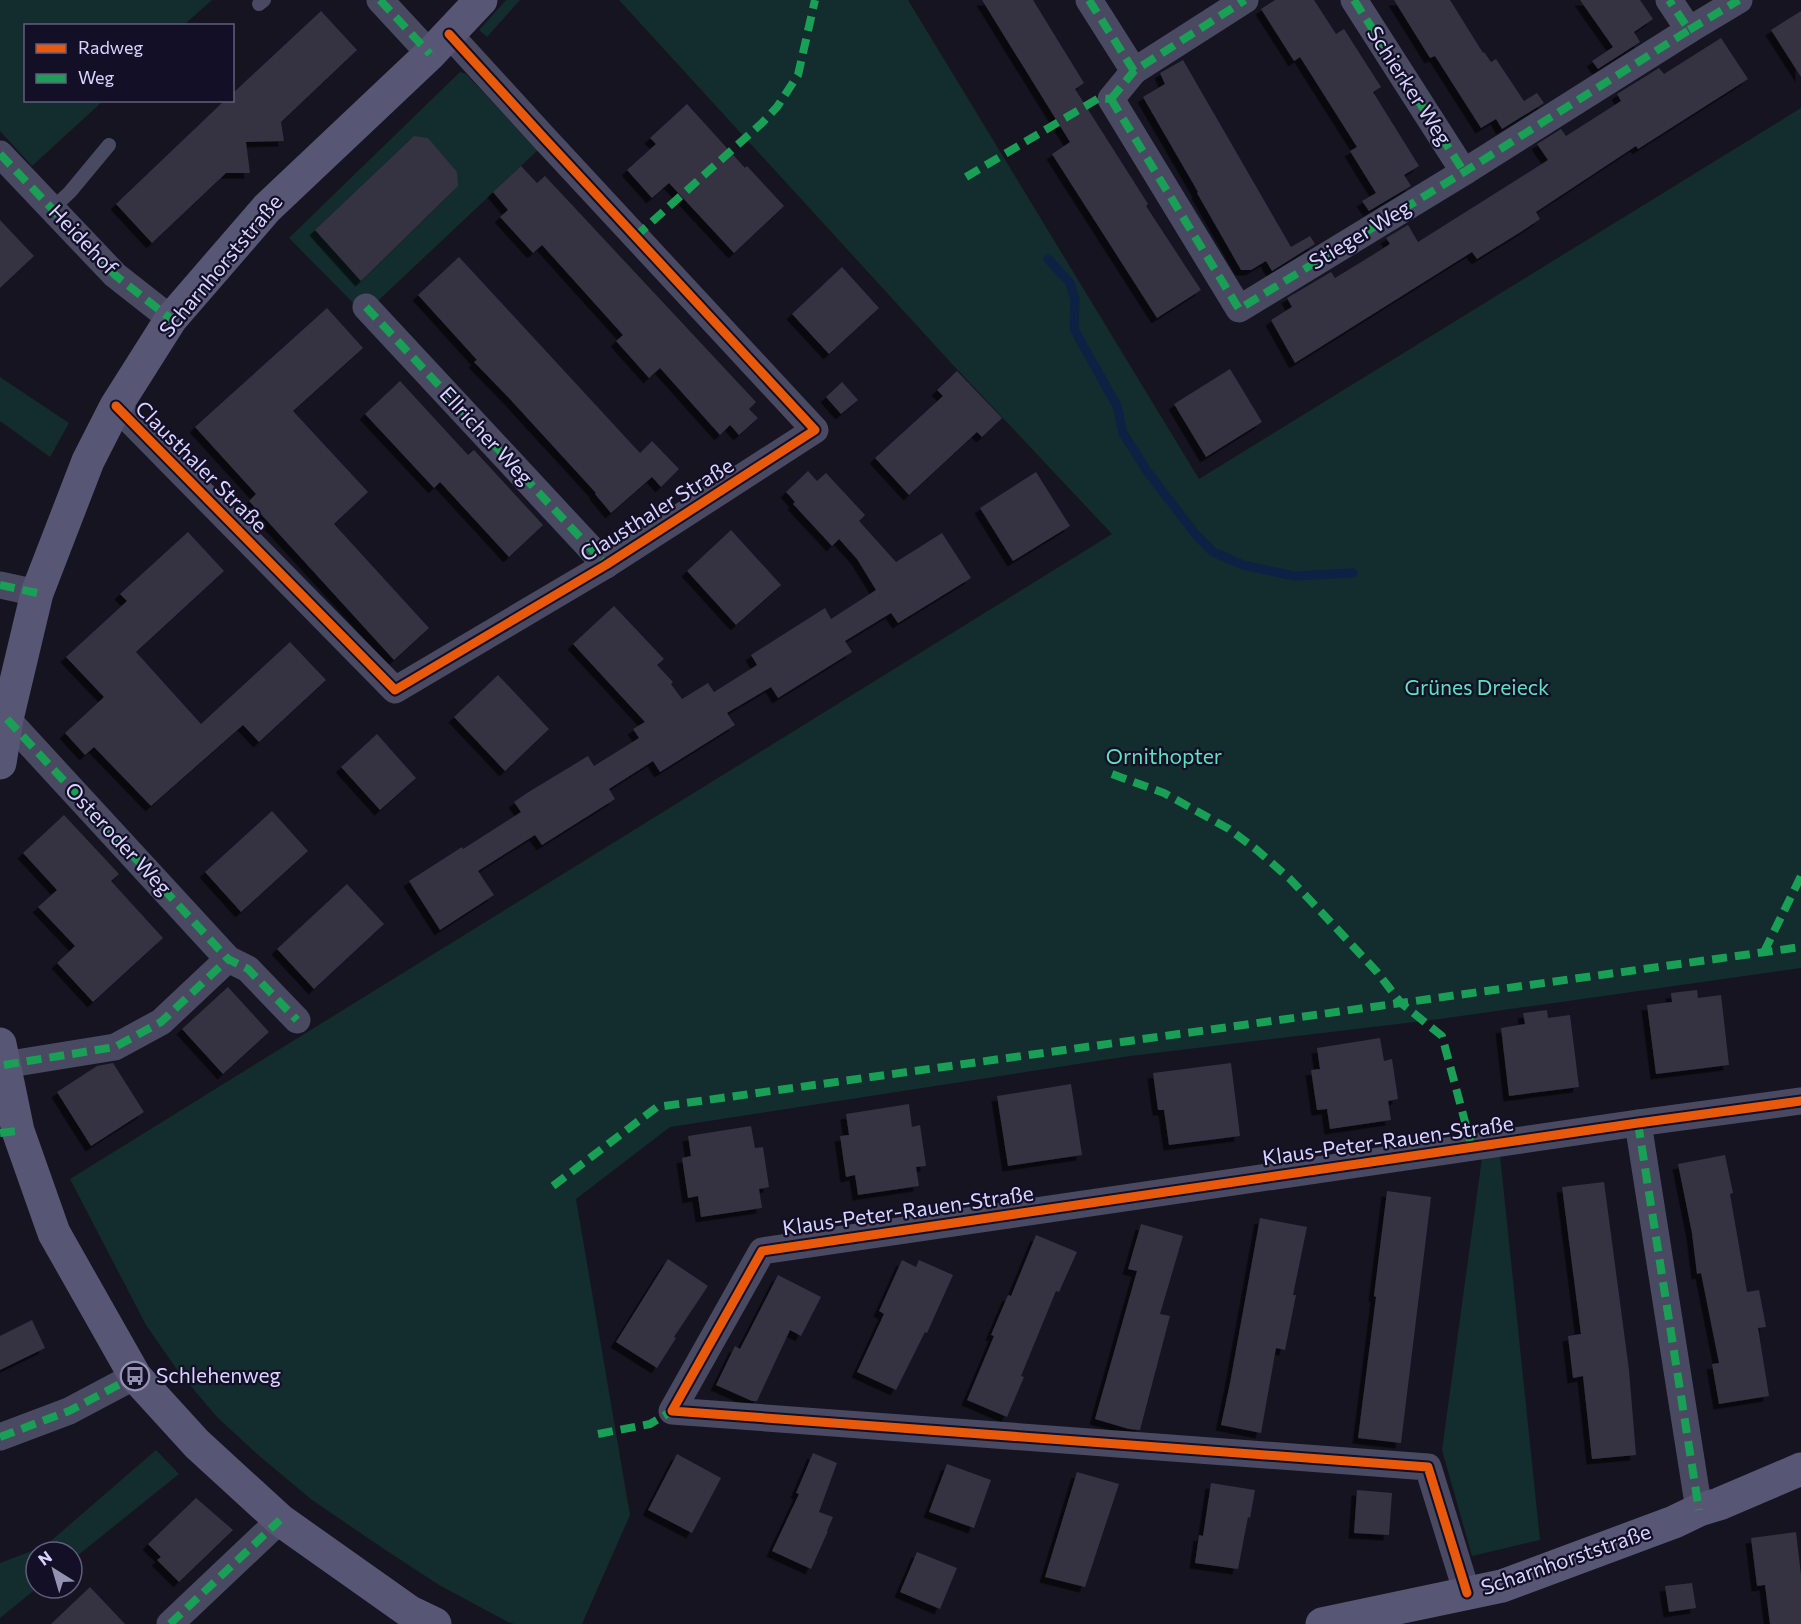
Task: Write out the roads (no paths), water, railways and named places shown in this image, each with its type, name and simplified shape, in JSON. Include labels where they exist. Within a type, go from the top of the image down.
[{"type":"street","points":[[380,0],[440,44]]},
{"type":"street","name":"Scharnhorststraße","points":[[0,762],[6,719],[37,593],[88,460],[116,406],[171,319],[267,208],[440,44],[481,0]]},
{"type":"street","points":[[1089,0],[1134,71],[1245,0]]},
{"type":"street","name":"Schierker Weg","points":[[1354,0],[1464,172]]},
{"type":"street","points":[[1669,0],[1689,30]]},
{"type":"street","name":"Stieger Weg","points":[[1134,71],[1111,99],[1239,309],[1739,0]]},
{"type":"street","name":"Clausthaler Straße","points":[[116,406],[395,690],[606,565],[815,430],[544,140],[440,44]]},
{"type":"street","name":"Heidehof","points":[[0,154],[115,274],[171,319]]},
{"type":"street","name":"Ellricher Weg","points":[[366,308],[606,565]]},
{"type":"street","points":[[0,585],[37,593]]},
{"type":"street","name":"Osteroder Weg","points":[[6,719],[228,959],[248,969],[297,1020]]},
{"type":"street","points":[[228,959],[161,1022],[115,1047],[2,1054],[9,1132],[54,1233],[135,1376],[197,1444],[280,1520],[410,1612],[435,1624]]},
{"type":"street","name":"Klaus-Peter-Rauen-Straße","points":[[1467,1593],[1428,1467],[672,1411],[762,1251],[1801,1101]]},
{"type":"street","points":[[1638,1123],[1699,1510]]},
{"type":"street","points":[[0,1437],[69,1411],[135,1376]]},
{"type":"street","name":"Scharnhorststraße","points":[[1322,1624],[1502,1586],[1674,1522],[1801,1469]]},
{"type":"street","points":[[170,1624],[280,1520]]},
{"type":"lane","points":[[52,209],[70,192],[109,146]]},
{"type":"waterway","points":[[1048,259],[1070,283],[1075,300],[1074,329],[1117,406],[1123,433],[1147,471],[1196,535],[1213,552],[1243,565],[1294,576],[1353,573]]},
{"type":"place","name":"Schlehenweg","points":[[135,1376]]},
{"type":"park label","name":"Grünes Dreieck","points":[[1477,688]]},
{"type":"park label","name":"Ornithopter","points":[[1164,757]]}]
